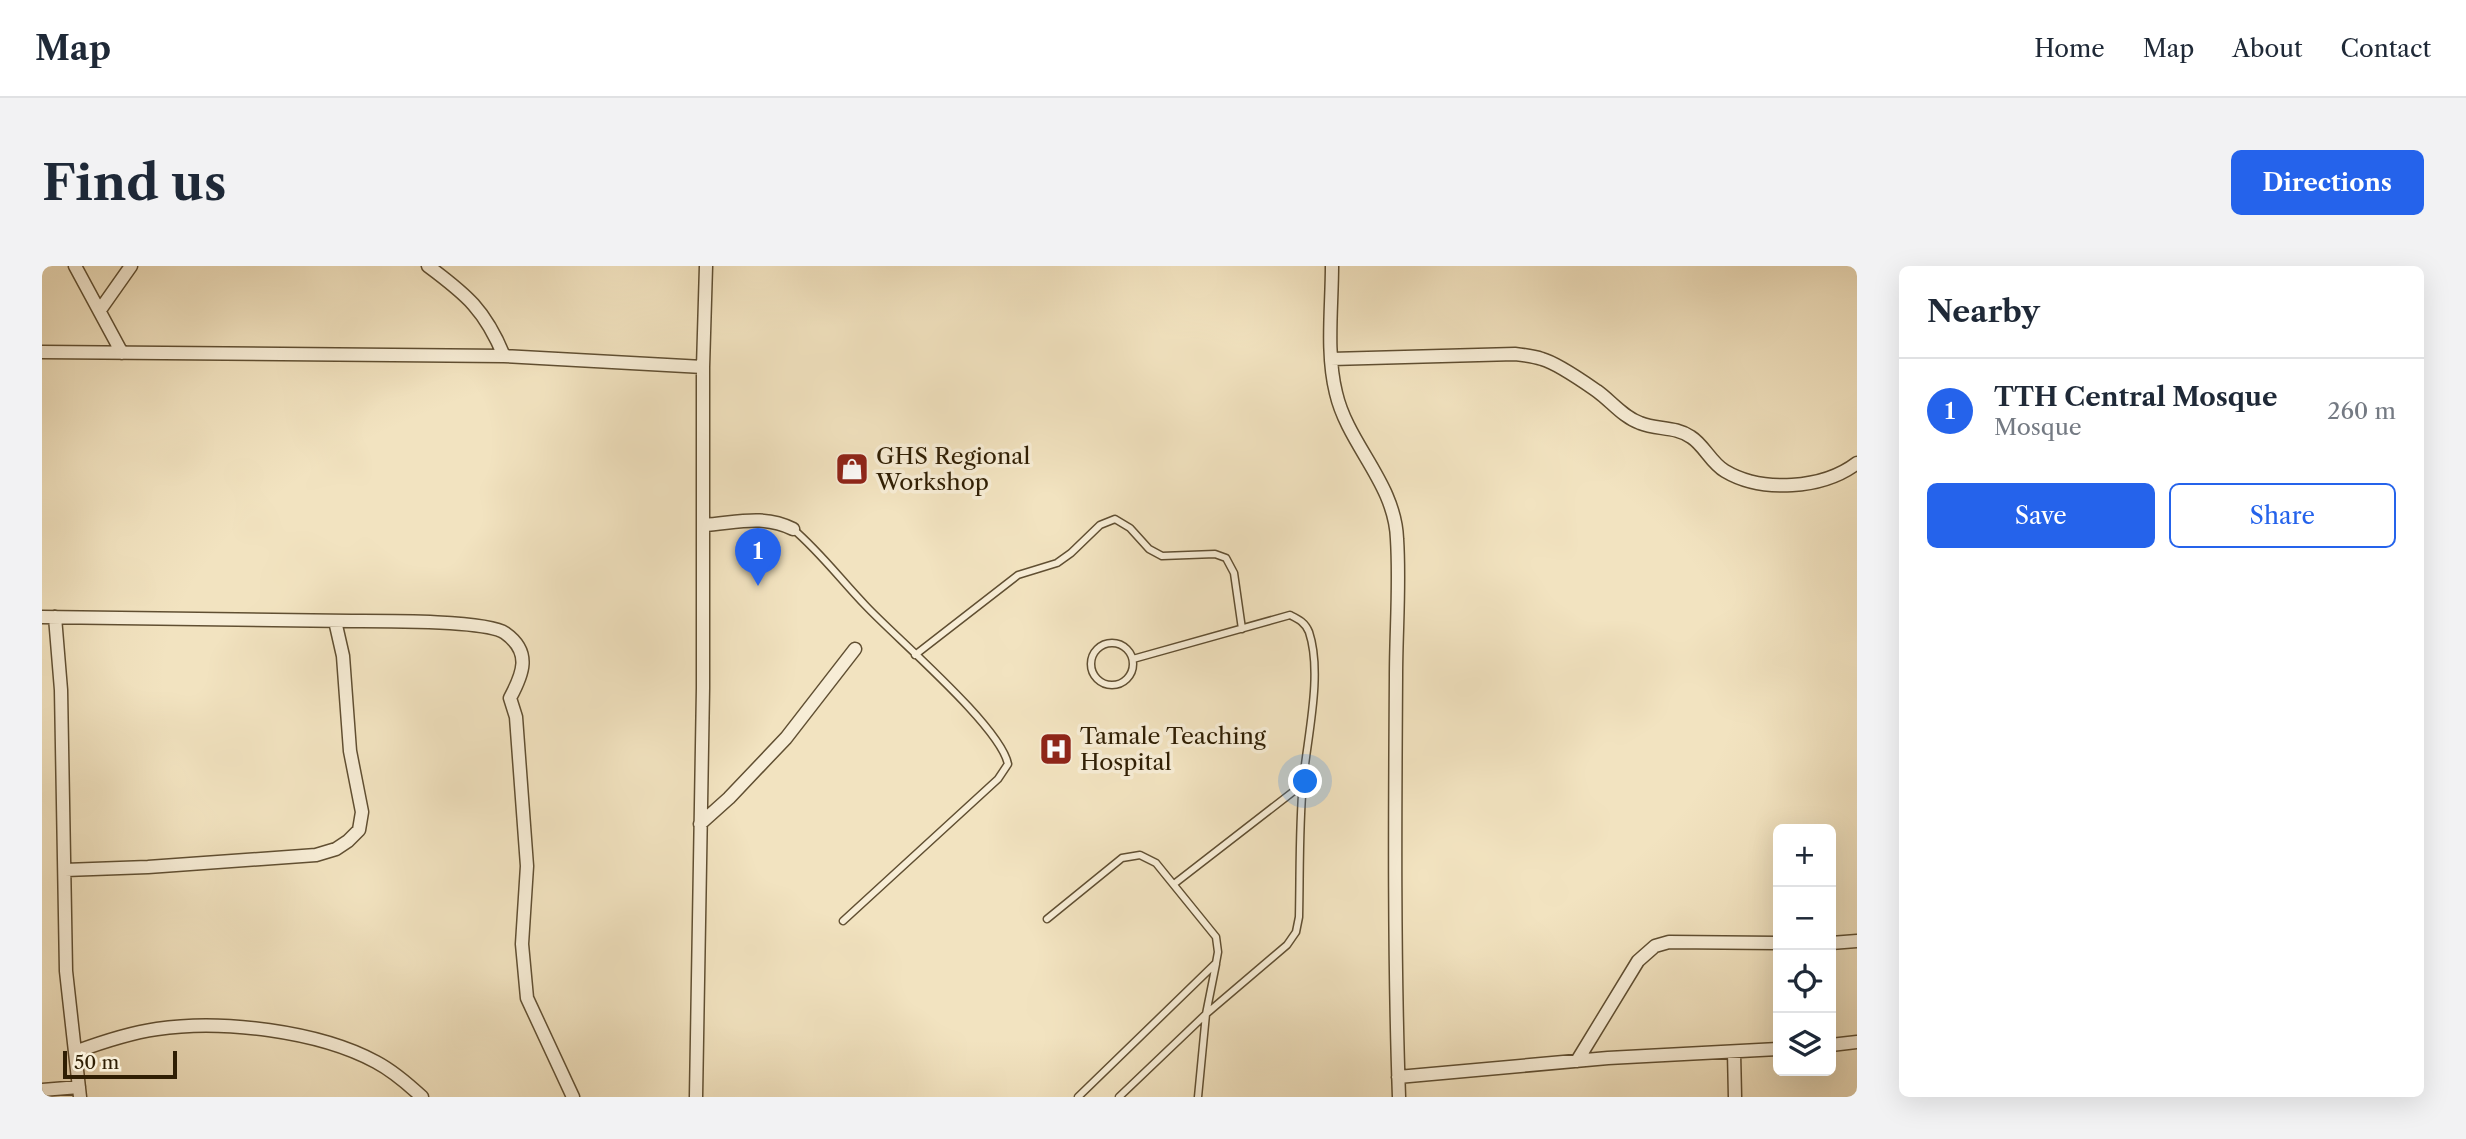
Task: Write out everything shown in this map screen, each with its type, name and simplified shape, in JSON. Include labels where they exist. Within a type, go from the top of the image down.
[{"type":"street","points":[[75,266],[122,354]]},
{"type":"street","points":[[100,310],[131,266]]},
{"type":"street","points":[[428,266],[474,302],[488,320],[504,356]]},
{"type":"street","points":[[696,1097],[706,266]]},
{"type":"street","points":[[1332,266],[1332,359],[1336,394],[1353,435],[1375,470],[1386,495],[1397,537],[1399,1097]]},
{"type":"street","points":[[42,352],[504,356],[703,367]]},
{"type":"street","points":[[1332,359],[1503,354],[1545,359],[1598,392],[1639,423],[1680,431],[1693,438],[1724,471],[1750,481],[1779,485],[1810,482],[1845,472],[1857,463]]},
{"type":"street","points":[[704,525],[754,520],[776,521],[793,528]]},
{"type":"street","points":[[42,1090],[80,1092],[66,971],[61,690],[49,617],[424,622],[503,631],[520,651],[524,665],[521,679],[510,698],[516,718],[527,866],[522,944],[527,998],[573,1097]]},
{"type":"street","points":[[65,870],[189,865],[316,855],[336,849],[348,841],[359,830],[362,812],[350,751],[343,656],[335,621]]},
{"type":"street","points":[[700,824],[758,769],[786,738],[855,649]]},
{"type":"street","points":[[1836,943],[1857,941]]},
{"type":"street","points":[[1577,1061],[1638,961],[1655,946],[1669,942],[1773,943]]},
{"type":"street","points":[[75,1052],[122,1036],[160,1028],[270,1030],[308,1037],[351,1050],[377,1062],[422,1097]]},
{"type":"street","points":[[1836,1044],[1857,1042]]},
{"type":"street","points":[[1398,1077],[1577,1061],[1773,1049]]},
{"type":"street","points":[[1734,1052],[1735,1097]]},
{"type":"lane","points":[[915,655],[1018,575],[1057,563],[1100,525],[1115,519],[1129,528],[1149,549],[1162,556],[1215,554],[1226,558],[1234,572],[1242,629]]},
{"type":"lane","points":[[793,528],[813,545],[866,607],[995,738],[1005,751],[1008,764],[998,779],[843,921]]},
{"type":"lane","points":[[1119,1097],[1206,1014],[1287,944],[1296,932],[1299,917],[1303,784],[1314,687],[1312,646],[1308,629],[1300,620],[1290,615],[1133,659]]},
{"type":"lane","points":[[1109,643],[1128,650],[1133,659],[1131,674],[1127,680],[1115,686],[1102,683],[1093,674],[1091,667],[1097,649],[1109,643]]},
{"type":"lane","points":[[1174,884],[1303,784]]},
{"type":"lane","points":[[1046,919],[1122,858],[1140,855],[1156,863],[1174,884],[1216,937],[1218,952],[1206,1014],[1198,1097]]},
{"type":"lane","points":[[1078,1097],[1216,963]]},
{"type":"place","name":"GHS Regional Workshop","points":[[852,469]]},
{"type":"place","name":"TTH Central Mosque","points":[[758,586]]},
{"type":"place","name":"Tamale Teaching Hospital","points":[[1056,749]]}]
